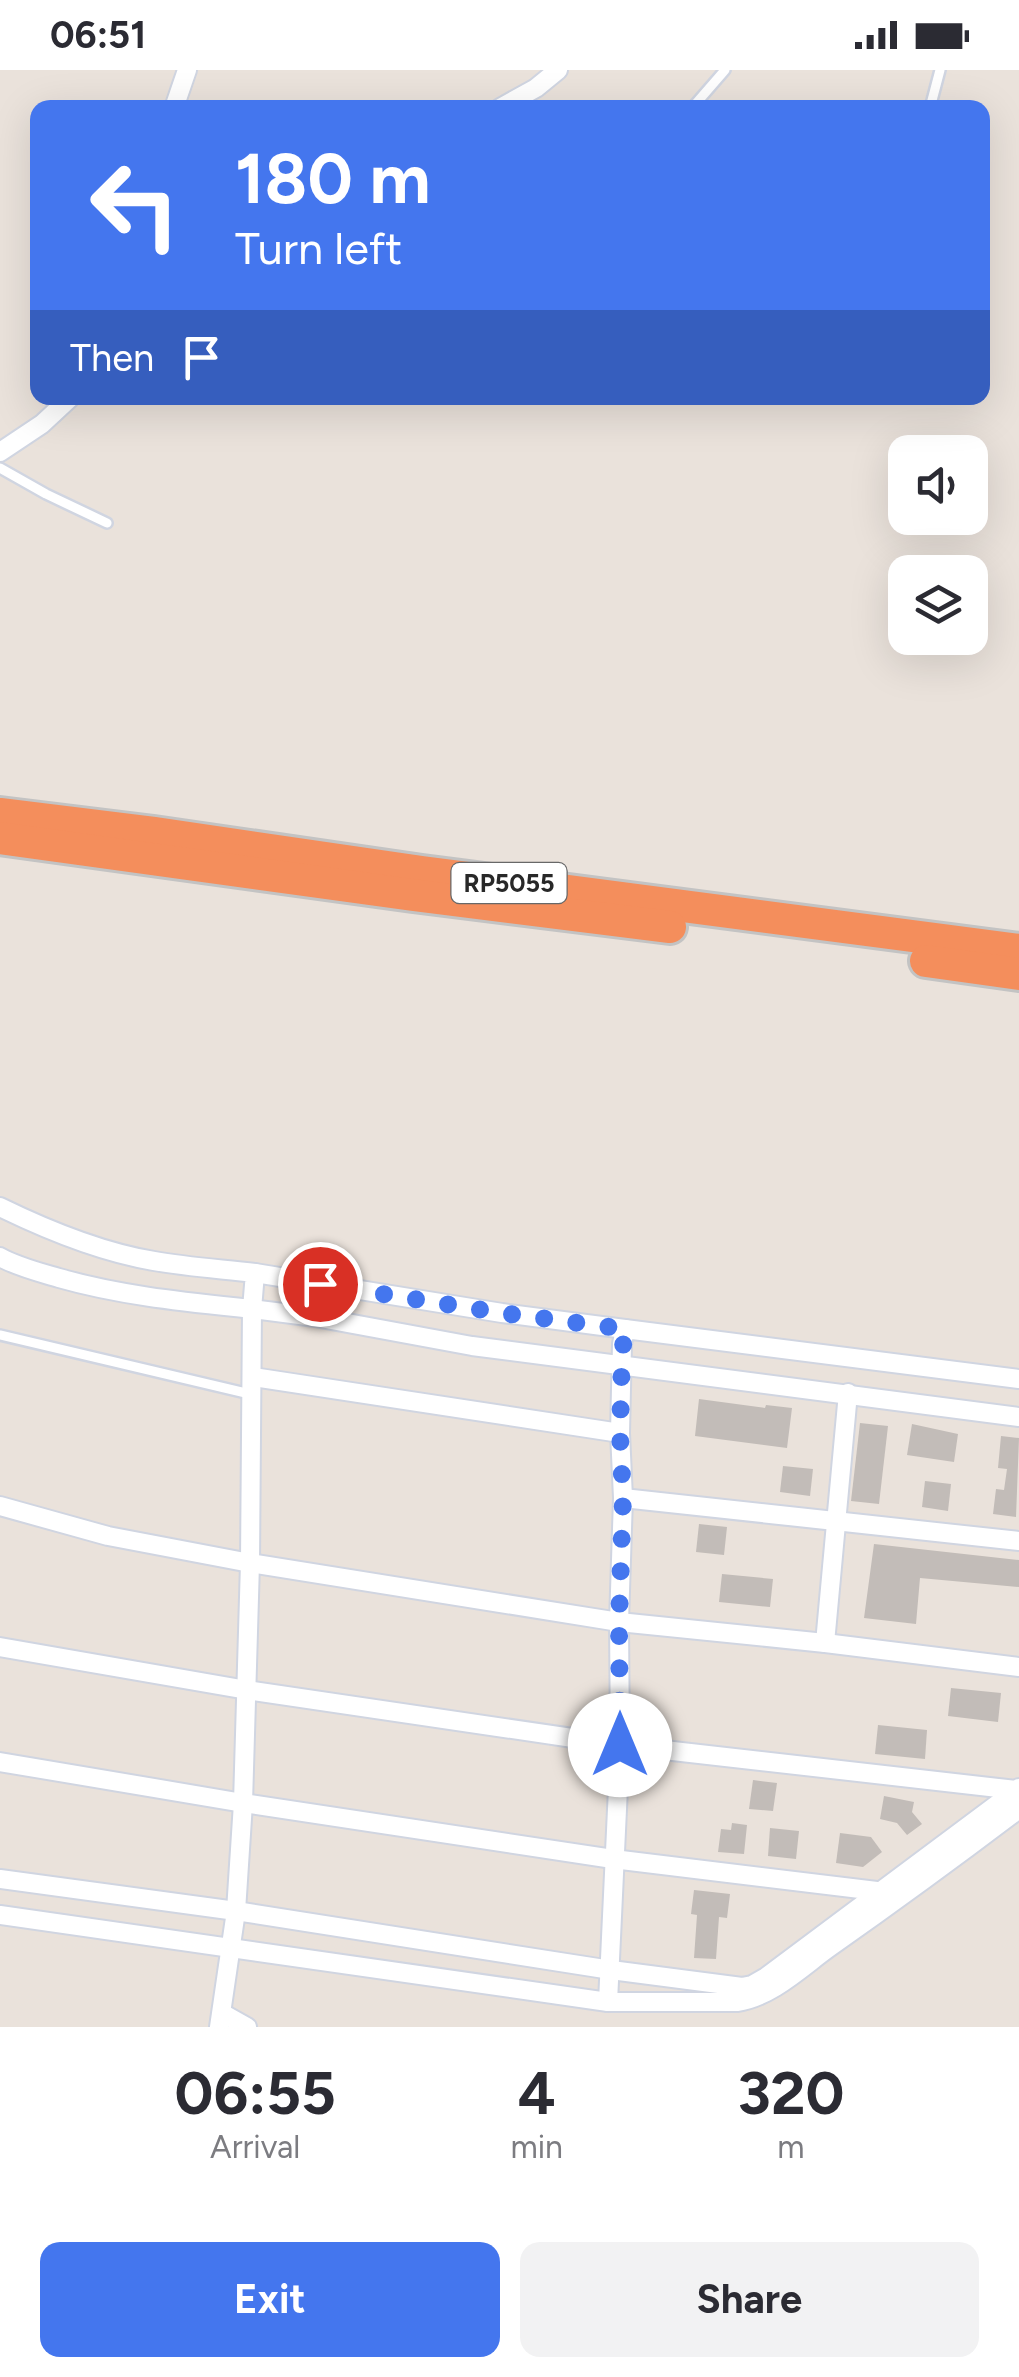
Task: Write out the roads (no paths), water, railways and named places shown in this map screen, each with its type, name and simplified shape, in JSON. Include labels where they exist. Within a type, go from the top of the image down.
[{"type":"highway","name":"RP5055","points":[[0,814],[1019,950]]},
{"type":"highway","name":"RP5055","points":[[0,838],[1019,974]]},
{"type":"street","points":[[177,100],[187,70]]},
{"type":"street","points":[[514,100],[558,70]]},
{"type":"street","points":[[0,452],[62,405]]},
{"type":"street","points":[[0,1207],[95,1246],[153,1262],[255,1273],[502,1313],[1019,1379]]},
{"type":"street","points":[[0,1257],[87,1286],[154,1298],[314,1317],[472,1346],[1019,1416]]},
{"type":"street","points":[[247,2027],[221,2020],[236,1911],[243,1802],[255,1273]]},
{"type":"street","points":[[608,2002],[620,1745],[623,1498],[620,1434],[625,1329]]},
{"type":"street","points":[[253,1386],[620,1434]]},
{"type":"street","points":[[824,1643],[848,1393]]},
{"type":"street","points":[[623,1498],[1019,1541]]},
{"type":"street","points":[[2,1513],[250,1564],[619,1622],[1019,1666]]},
{"type":"street","points":[[0,1647],[248,1690],[620,1745],[1018,1795]]},
{"type":"street","points":[[0,1762],[614,1859],[904,1894]]},
{"type":"street","points":[[0,1879],[732,1987],[752,1985],[766,1977],[879,1891],[1018,1795]]},
{"type":"street","points":[[0,1916],[608,2002],[747,2000],[772,1988],[904,1894],[1018,1795]]},
{"type":"lane","points":[[699,100],[725,70]]},
{"type":"lane","points":[[932,100],[940,70]]},
{"type":"lane","points":[[0,468],[107,523]]},
{"type":"lane","points":[[0,1335],[253,1386]]}]
